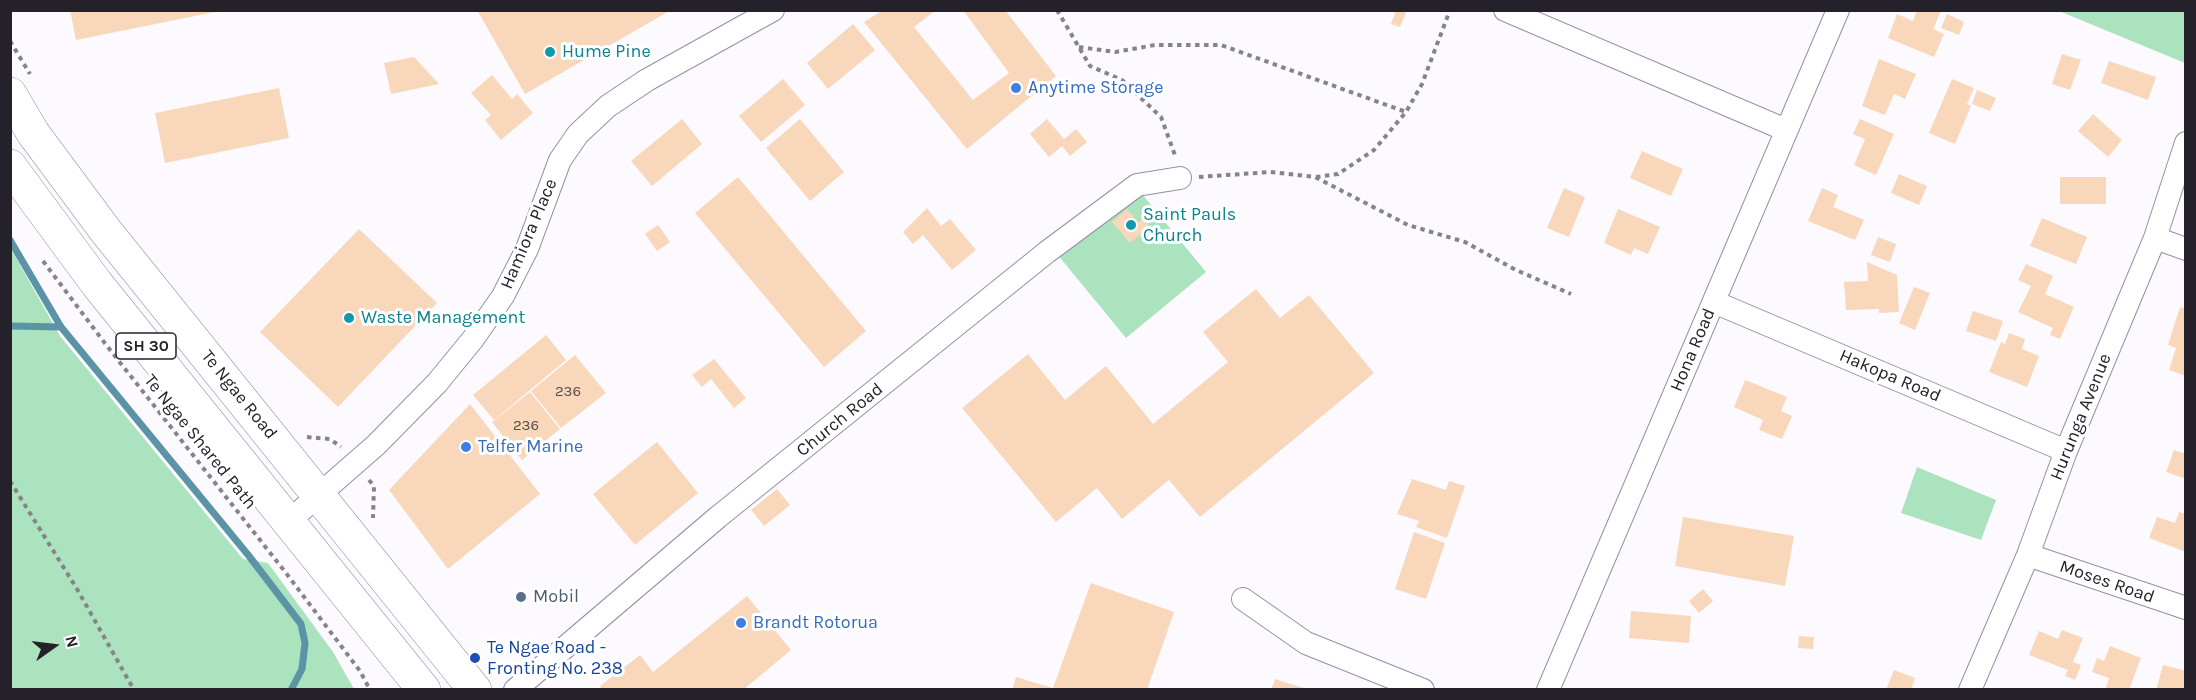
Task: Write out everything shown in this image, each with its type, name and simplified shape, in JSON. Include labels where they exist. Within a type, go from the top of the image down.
[{"type":"highway","name":"Te Ngae Road","points":[[10,94],[33,133],[105,230],[475,690]]},
{"type":"highway","name":"SH 30","points":[[10,166],[97,284],[424,690]]},
{"type":"street","name":"Hamiora Place","points":[[289,521],[376,445],[437,384],[473,339],[503,296],[527,249],[560,160],[578,135],[608,106],[647,80],[773,10]]},
{"type":"street","points":[[1505,10],[1786,130]]},
{"type":"street","name":"Hona Road","points":[[1548,690],[1838,10]]},
{"type":"street","name":"Hurunga Avenue","points":[[1970,690],[2028,555],[2066,451],[2155,238],[2186,143]]},
{"type":"street","name":"Church Road","points":[[515,690],[701,531],[1030,266],[1137,184],[1180,178]]},
{"type":"street","points":[[2155,238],[2186,249]]},
{"type":"street","name":"Hakopa Road","points":[[1714,302],[2066,451]]},
{"type":"street","name":"Moses Road","points":[[2028,555],[2186,608]]},
{"type":"street","points":[[1243,599],[1306,643],[1423,690]]},
{"type":"path","points":[[1057,10],[1090,66],[1122,80],[1161,117],[1174,147],[1180,178],[1270,172],[1315,177],[1338,174],[1374,150],[1406,112],[1422,84],[1450,10]]},
{"type":"path","points":[[1079,46],[1115,52],[1155,45],[1221,45],[1406,112]]},
{"type":"path","points":[[1315,177],[1408,225],[1466,242],[1516,270],[1571,294]]},
{"type":"path","name":"Te Ngae Shared Path","points":[[42,259],[106,346],[293,581],[360,671],[370,690]]},
{"type":"path","points":[[10,481],[77,589],[134,690]]},
{"type":"green space","points":[[2059,11],[2185,11],[2185,63]]},
{"type":"green space","points":[[1137,188],[1206,272],[1126,338],[1057,254]]},
{"type":"green space","points":[[10,247],[60,336],[243,559],[268,563],[333,652],[354,689],[11,689]]},
{"type":"green space","points":[[1917,467],[1996,500],[1981,540],[1901,513]]},
{"type":"building","points":[[70,10],[215,10],[215,12],[76,40]]},
{"type":"building","name":"Hume Pine","points":[[477,10],[671,10],[525,94]]},
{"type":"building","name":"Anytime Storage","points":[[883,10],[936,10],[914,27],[973,100],[1009,73],[963,10],[1005,10],[1056,76],[967,149],[864,22]]},
{"type":"building","points":[[1396,10],[1407,10],[1400,27],[1391,24]]},
{"type":"building","points":[[1917,10],[1941,11],[1933,29],[1944,34],[1934,57],[1888,38],[1897,14],[1913,21]]},
{"type":"building","points":[[1947,14],[1964,22],[1959,35],[1941,28]]},
{"type":"building","points":[[853,24],[875,50],[828,89],[807,63]]},
{"type":"building","points":[[2062,54],[2081,60],[2070,90],[2052,84]]},
{"type":"building","points":[[414,57],[439,84],[391,94],[384,63]]},
{"type":"building","points":[[1879,59],[1916,74],[1905,99],[1894,94],[1885,115],[1862,106]]},
{"type":"building","points":[[2109,61],[2156,77],[2148,100],[2101,83]]},
{"type":"building","points":[[492,75],[512,99],[517,94],[533,113],[501,140],[485,120],[491,115],[471,93]]},
{"type":"building","points":[[783,79],[805,105],[761,142],[739,116]]},
{"type":"building","points":[[1952,79],[1974,88],[1967,104],[1971,106],[1955,144],[1929,133]]},
{"type":"building","points":[[279,88],[289,138],[165,163],[155,113]]},
{"type":"building","points":[[1977,90],[1996,98],[1990,111],[1972,104]]},
{"type":"building","points":[[2093,114],[2122,140],[2108,157],[2078,131]]},
{"type":"building","points":[[682,119],[702,144],[652,186],[631,161]]},
{"type":"building","points":[[800,119],[844,172],[810,201],[766,148]]},
{"type":"building","points":[[1047,119],[1064,139],[1076,129],[1087,142],[1070,156],[1062,146],[1049,157],[1030,134]]},
{"type":"building","points":[[1860,119],[1894,134],[1876,175],[1854,165],[1865,139],[1853,134]]},
{"type":"building","points":[[1642,151],[1683,169],[1671,196],[1630,178]]},
{"type":"building","points":[[1899,174],[1927,186],[1919,205],[1891,193]]},
{"type":"building","points":[[738,177],[866,331],[824,367],[695,213]]},
{"type":"building","points":[[2060,177],[2106,177],[2106,204],[2060,204]]},
{"type":"building","points":[[1564,188],[1585,197],[1569,237],[1547,228]]},
{"type":"building","points":[[1822,188],[1838,195],[1833,207],[1864,220],[1855,240],[1808,221]]},
{"type":"building","points":[[927,208],[941,226],[950,219],[976,250],[952,270],[923,235],[913,244],[903,232]]},
{"type":"building","name":"Saint Pauls Church","points":[[1127,209],[1138,222],[1143,219],[1150,227],[1130,243],[1112,222]]},
{"type":"building","points":[[1618,209],[1660,227],[1648,254],[1634,248],[1631,255],[1604,243]]},
{"type":"building","points":[[2042,218],[2087,237],[2076,264],[2030,246]]},
{"type":"building","points":[[658,225],[670,242],[657,251],[645,234]]},
{"type":"building","name":"Waste Management","points":[[359,229],[437,303],[338,407],[260,332]]},
{"type":"building","points":[[1878,237],[1896,244],[1890,262],[1871,255]]},
{"type":"building","points":[[1867,262],[1897,275],[1899,312],[1879,313],[1879,309],[1846,310],[1844,282],[1868,281]]},
{"type":"building","points":[[2026,264],[2053,276],[2045,294],[2074,307],[2060,339],[2050,335],[2053,328],[2018,312],[2031,286],[2018,280]]},
{"type":"building","points":[[1914,287],[1930,293],[1915,330],[1899,323]]},
{"type":"building","points":[[1256,289],[1280,318],[1309,295],[1374,373],[1200,517],[1169,480],[1122,519],[1097,488],[1056,522],[962,408],[1028,354],[1065,400],[1106,366],[1153,424],[1228,362],[1203,332]]},
{"type":"building","points":[[2180,307],[2186,309],[2186,376],[2169,370],[2176,348],[2168,345]]},
{"type":"building","points":[[1973,311],[2003,321],[1996,341],[1966,331]]},
{"type":"building","points":[[2009,333],[2025,339],[2022,349],[2039,356],[2027,387],[1989,372],[2001,342],[2005,344]]},
{"type":"building","name":"Telfer Marine","points":[[546,335],[566,360],[494,420],[473,395]]},
{"type":"building","name":"Telfer Marine","points":[[575,355],[606,393],[561,428],[531,391]]},
{"type":"building","points":[[714,359],[746,398],[734,408],[711,379],[702,387],[692,375]]},
{"type":"building","points":[[1745,380],[1787,397],[1781,411],[1792,416],[1782,439],[1759,430],[1763,420],[1734,407]]},
{"type":"building","name":"Telfer Marine","points":[[530,392],[560,429],[522,460],[492,422]]},
{"type":"building","name":"Telfer Marine","points":[[470,404],[540,494],[448,569],[389,490]]},
{"type":"building","points":[[657,442],[698,493],[635,545],[593,494]]},
{"type":"building","points":[[2174,450],[2186,454],[2186,479],[2166,472]]},
{"type":"building","points":[[1412,479],[1446,490],[1449,481],[1465,486],[1447,538],[1416,527],[1419,521],[1397,514]]},
{"type":"building","points":[[777,489],[790,505],[764,526],[751,510]]},
{"type":"building","points":[[2179,512],[2186,514],[2186,552],[2149,538],[2157,517],[2175,523]]},
{"type":"building","points":[[1683,517],[1794,536],[1785,586],[1675,566]]},
{"type":"building","points":[[1414,532],[1445,543],[1426,599],[1395,589]]},
{"type":"building","points":[[1091,583],[1174,612],[1147,690],[1012,690],[1016,677],[1053,688]]},
{"type":"building","points":[[1703,589],[1713,601],[1699,613],[1689,601]]},
{"type":"building","name":"Brandt Rotorua","points":[[747,596],[791,650],[743,690],[603,690],[600,686],[640,655],[653,672]]},
{"type":"building","points":[[1631,611],[1691,616],[1689,643],[1629,638]]},
{"type":"building","points":[[2062,630],[2083,638],[2073,662],[2081,665],[2075,680],[2065,676],[2068,670],[2029,655],[2039,631],[2058,639]]},
{"type":"building","points":[[1799,636],[1814,637],[1813,649],[1798,648]]},
{"type":"building","points":[[2110,646],[2141,658],[2129,690],[2105,690],[2109,678],[2092,672],[2097,658],[2104,661]]},
{"type":"building","points":[[2163,665],[2186,671],[2186,690],[2156,690]]},
{"type":"building","points":[[1894,670],[1915,678],[1911,690],[1886,690]]},
{"type":"building","points":[[1275,679],[1307,689],[1307,690],[1271,690]]},
{"type":"waterway","points":[[10,240],[61,327],[249,556],[301,624],[305,643],[302,669],[291,690]]},
{"type":"waterway","points":[[10,326],[61,327]]},
{"type":"place","name":"Hume Pine","points":[[550,52]]},
{"type":"place","name":"Anytime Storage","points":[[1016,88]]},
{"type":"place","name":"Saint Pauls Church","points":[[1131,225]]},
{"type":"place","name":"Waste Management","points":[[349,318]]},
{"type":"place","name":"Telfer Marine","points":[[466,447]]},
{"type":"place","name":"Mobil","points":[[521,597]]},
{"type":"place","name":"Brandt Rotorua","points":[[741,623]]},
{"type":"place","name":"Te Ngae Road - Fronting No. 238","points":[[475,658]]}]
